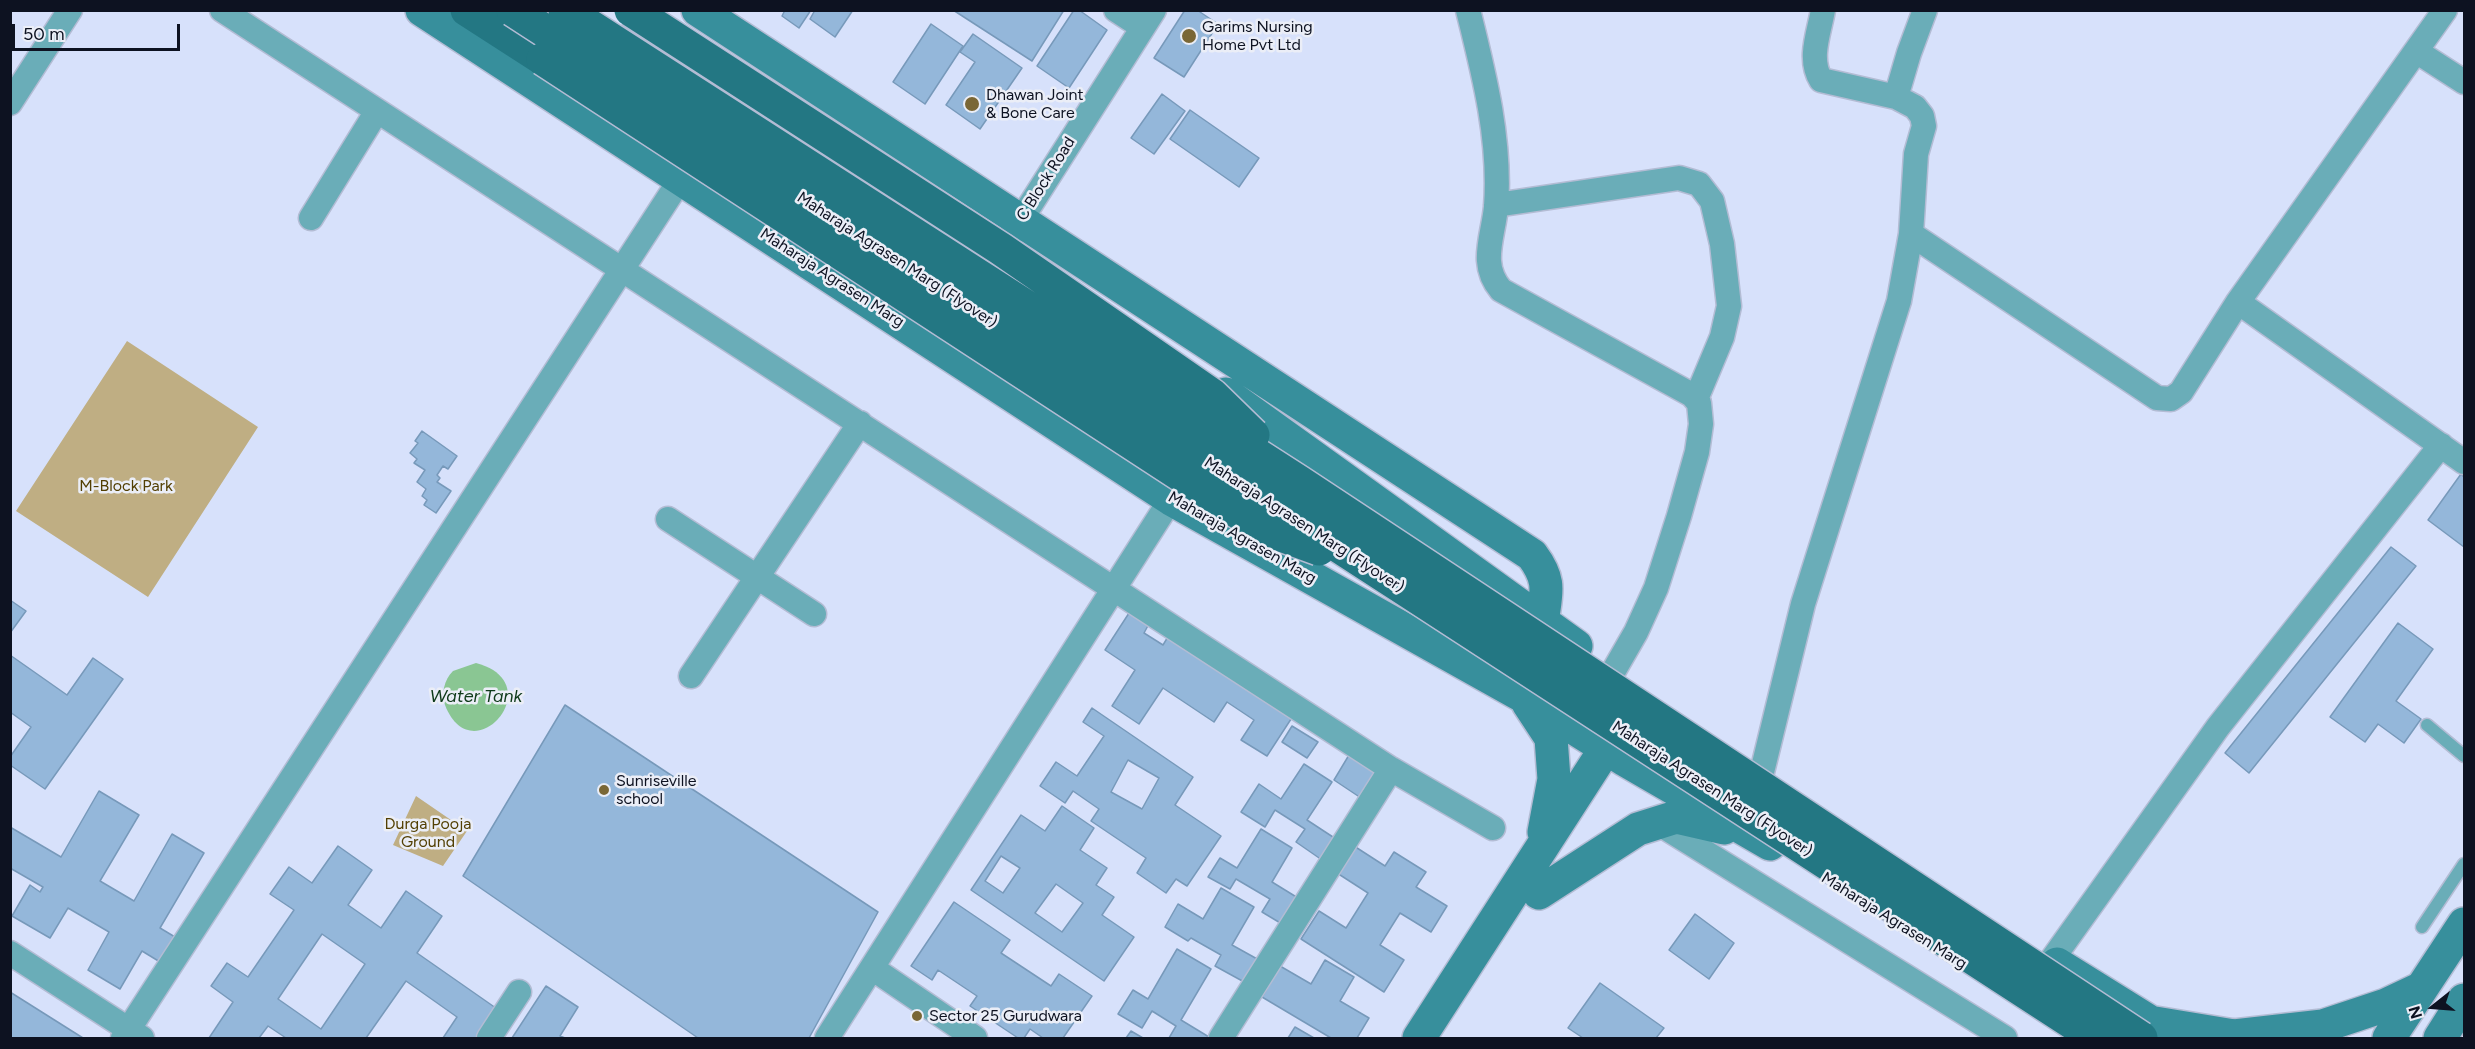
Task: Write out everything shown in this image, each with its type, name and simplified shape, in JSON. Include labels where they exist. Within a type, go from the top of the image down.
[{"type":"main road","name":"Maharaja Agrasen Marg","points":[[422,10],[1171,499],[1523,696],[1615,754],[1755,834],[2065,1034]]},
{"type":"main road","points":[[467,10],[1262,528],[1376,571]]},
{"type":"main road","name":"Maharaja Agrasen Marg (Flyover)","points":[[513,10],[2096,1038]]},
{"type":"main road","name":"Maharaja Agrasen Marg (Flyover)","points":[[565,10],[2156,1033]]},
{"type":"main road","points":[[631,10],[1001,249],[1212,395],[1299,482]]},
{"type":"main road","points":[[661,10],[1532,555],[1544,570],[1547,587],[1542,623]]},
{"type":"main road","points":[[698,10],[841,106],[1014,229],[1542,623],[2156,1033],[2234,1036],[2323,1026],[2386,1005],[2422,988]]},
{"type":"main road","points":[[1523,696],[1551,738],[1554,779],[1538,854]]},
{"type":"main road","points":[[1419,1038],[1538,854],[1615,754]]},
{"type":"main road","points":[[1446,1038],[1539,893],[1615,754]]},
{"type":"main road","points":[[1539,893],[1638,829],[1676,817],[1755,834]]},
{"type":"main road","points":[[2389,1038],[2464,924]]},
{"type":"main road","points":[[2440,1038],[2464,1000]]},
{"type":"street","points":[[10,103],[70,10]]},
{"type":"street","points":[[222,10],[1392,769],[1494,828]]},
{"type":"street","points":[[1116,10],[1148,19]]},
{"type":"street","points":[[1468,10],[1485,78],[1495,140],[1496,205],[1488,260],[1491,278],[1502,290],[1696,399],[1699,403],[1701,414],[1697,452],[1679,516],[1652,597],[1636,632],[1613,672]]},
{"type":"street","points":[[1762,772],[1803,604],[1899,301],[1911,234],[1914,173],[1924,126],[1922,116],[1915,107],[1896,97],[1821,80],[1814,69],[1823,10]]},
{"type":"street","points":[[1896,97],[1925,10]]},
{"type":"street","points":[[1911,234],[2157,398],[2171,399],[2181,392],[2238,302],[2445,10]]},
{"type":"street","name":"C Block Road","points":[[940,348],[1148,19]]},
{"type":"street","points":[[2416,51],[2464,82]]},
{"type":"street","points":[[311,218],[377,111]]},
{"type":"street","points":[[1496,205],[1679,178],[1699,184],[1713,201],[1722,244],[1729,306],[1722,337],[1696,399]]},
{"type":"street","points":[[10,953],[131,1036],[680,180]]},
{"type":"street","points":[[2238,302],[2464,462]]},
{"type":"street","points":[[691,676],[860,423]]},
{"type":"street","points":[[2051,961],[2218,727],[2441,445]]},
{"type":"street","points":[[827,1038],[1171,499]]},
{"type":"street","points":[[668,519],[814,614]]},
{"type":"street","points":[[1221,1038],[1392,769]]},
{"type":"street","points":[[1658,823],[2005,1038]]},
{"type":"street","points":[[872,968],[975,1038]]},
{"type":"street","points":[[489,1038],[519,992]]},
{"type":"lane","points":[[2427,725],[2464,756]]},
{"type":"lane","points":[[2422,927],[2464,864]]},
{"type":"green space","name":"M-Block Park","points":[[127,341],[258,427],[148,597],[16,511]]},
{"type":"green space","name":"Durga Pooja Ground","points":[[416,796],[467,831],[443,866],[393,845]]},
{"type":"water","name":"Water Tank","points":[[476,663],[498,673],[507,688],[507,704],[499,718],[487,728],[472,731],[457,724],[445,705],[443,692],[445,683],[453,671]]},
{"type":"building","points":[[785,10],[811,10],[799,28],[782,16]]},
{"type":"building","points":[[815,10],[853,10],[835,37],[810,19]]},
{"type":"building","points":[[953,10],[1064,10],[1032,61]]},
{"type":"building","points":[[1074,10],[1079,10],[1107,30],[1069,88],[1037,66]]},
{"type":"building","points":[[1185,10],[1197,10],[1218,24],[1184,77],[1154,58]]},
{"type":"building","points":[[931,24],[963,46],[925,104],[893,82]]},
{"type":"building","points":[[973,34],[1022,68],[980,129],[946,105],[975,62],[960,52]]},
{"type":"building","points":[[1162,94],[1185,111],[1154,154],[1131,138]]},
{"type":"building","points":[[1190,110],[1259,158],[1239,187],[1170,139]]},
{"type":"building","points":[[422,431],[457,456],[448,469],[443,466],[437,475],[440,478],[437,482],[451,491],[436,513],[424,505],[427,500],[422,496],[426,489],[417,482],[425,470],[414,463],[417,459],[410,453],[418,443],[415,441]]},
{"type":"building","points":[[2461,474],[2464,477],[2464,547],[2428,520]]},
{"type":"building","points":[[2391,547],[2416,566],[2249,773],[2225,753]]},
{"type":"building","points":[[10,600],[26,611],[10,633]]},
{"type":"building","points":[[1131,610],[1150,622],[1144,633],[1163,645],[1169,635],[1293,716],[1267,756],[1241,740],[1254,720],[1227,702],[1214,722],[1163,688],[1139,724],[1112,706],[1135,670],[1105,650]]},
{"type":"building","points":[[2398,623],[2433,649],[2396,701],[2421,719],[2404,743],[2378,724],[2365,742],[2330,717]]},
{"type":"building","points":[[10,655],[67,695],[93,658],[123,679],[45,789],[10,765],[10,757],[31,727],[10,712]]},
{"type":"building","name":"Sunriseville school","points":[[565,705],[878,912],[809,1038],[698,1038],[463,876]]},
{"type":"building","points":[[1092,708],[1193,777],[1175,805],[1221,836],[1187,886],[1176,879],[1166,893],[1137,873],[1146,858],[1091,821],[1099,809],[1073,791],[1065,803],[1040,786],[1056,762],[1077,776],[1104,736],[1083,722]],"holes":[[[1128,760],[1159,778],[1142,809],[1111,792]]]},
{"type":"building","points":[[1292,726],[1318,742],[1307,758],[1282,742]]},
{"type":"building","points":[[1349,755],[1381,775],[1364,800],[1334,780]]},
{"type":"building","points":[[1304,764],[1332,782],[1307,820],[1336,839],[1322,860],[1296,842],[1305,829],[1275,810],[1265,827],[1241,812],[1259,784],[1281,799]]},
{"type":"building","points":[[99,791],[139,815],[100,881],[134,901],[172,834],[204,853],[160,928],[180,940],[165,965],[142,951],[120,989],[88,970],[109,932],[68,908],[50,938],[12,916],[30,885],[40,892],[43,887],[10,868],[10,827],[61,857]]},
{"type":"building","points":[[1062,806],[1094,828],[1080,850],[1107,868],[1096,885],[1114,897],[1102,915],[1134,937],[1104,981],[971,890],[1021,815],[1045,831]],"holes":[[[1001,856],[1020,868],[1003,893],[985,881]],[[1056,884],[1083,903],[1062,932],[1035,913]]]},
{"type":"building","points":[[1261,829],[1292,848],[1272,882],[1298,898],[1282,924],[1262,912],[1270,899],[1236,879],[1230,889],[1208,877],[1220,858],[1237,868]]},
{"type":"building","points":[[338,846],[372,870],[348,905],[381,928],[406,891],[442,916],[417,953],[503,1013],[485,1038],[443,1038],[457,1017],[406,981],[366,1038],[286,1038],[268,1026],[259,1038],[209,1038],[233,1002],[211,986],[227,963],[248,977],[294,910],[270,894],[289,867],[312,883]],"holes":[[[322,934],[365,964],[321,1029],[278,999]]]},
{"type":"building","points":[[1354,846],[1385,866],[1394,852],[1426,872],[1416,887],[1447,906],[1431,932],[1400,913],[1380,945],[1404,960],[1384,992],[1301,939],[1319,911],[1346,928],[1368,893],[1337,873]]},
{"type":"building","points":[[1221,888],[1254,907],[1232,945],[1259,960],[1246,983],[1215,966],[1221,955],[1191,938],[1188,941],[1165,927],[1178,904],[1203,919]]},
{"type":"building","points":[[954,902],[1010,940],[1001,953],[1051,986],[1059,974],[1092,996],[1063,1038],[1043,1038],[1030,1029],[1024,1038],[1018,1038],[970,1006],[977,996],[938,970],[932,980],[911,966]]},
{"type":"building","points":[[1695,914],[1734,943],[1709,979],[1669,950]]},
{"type":"building","points":[[1177,949],[1211,969],[1181,1020],[1208,1038],[1169,1038],[1176,1026],[1152,1011],[1142,1028],[1118,1014],[1133,990],[1148,999]]},
{"type":"building","points":[[1325,960],[1354,977],[1340,1001],[1369,1018],[1357,1038],[1331,1038],[1262,997],[1280,966],[1311,984]]},
{"type":"building","points":[[1600,983],[1664,1028],[1656,1038],[1583,1038],[1568,1028]]},
{"type":"building","points":[[546,986],[578,1007],[560,1036],[565,1038],[512,1038]]},
{"type":"building","points":[[10,992],[83,1038],[10,1038]]},
{"type":"building","points":[[1295,1027],[1314,1038],[1288,1038]]},
{"type":"building","points":[[1131,1031],[1143,1038],[1126,1038]]},
{"type":"place","name":"Garims Nursing Home Pvt Ltd","points":[[1189,36]]},
{"type":"place","name":"Dhawan Joint & Bone Care","points":[[972,104]]},
{"type":"place","name":"Sunriseville school","points":[[604,790]]},
{"type":"place","name":"Sector 25 Gurudwara","points":[[917,1016]]}]
